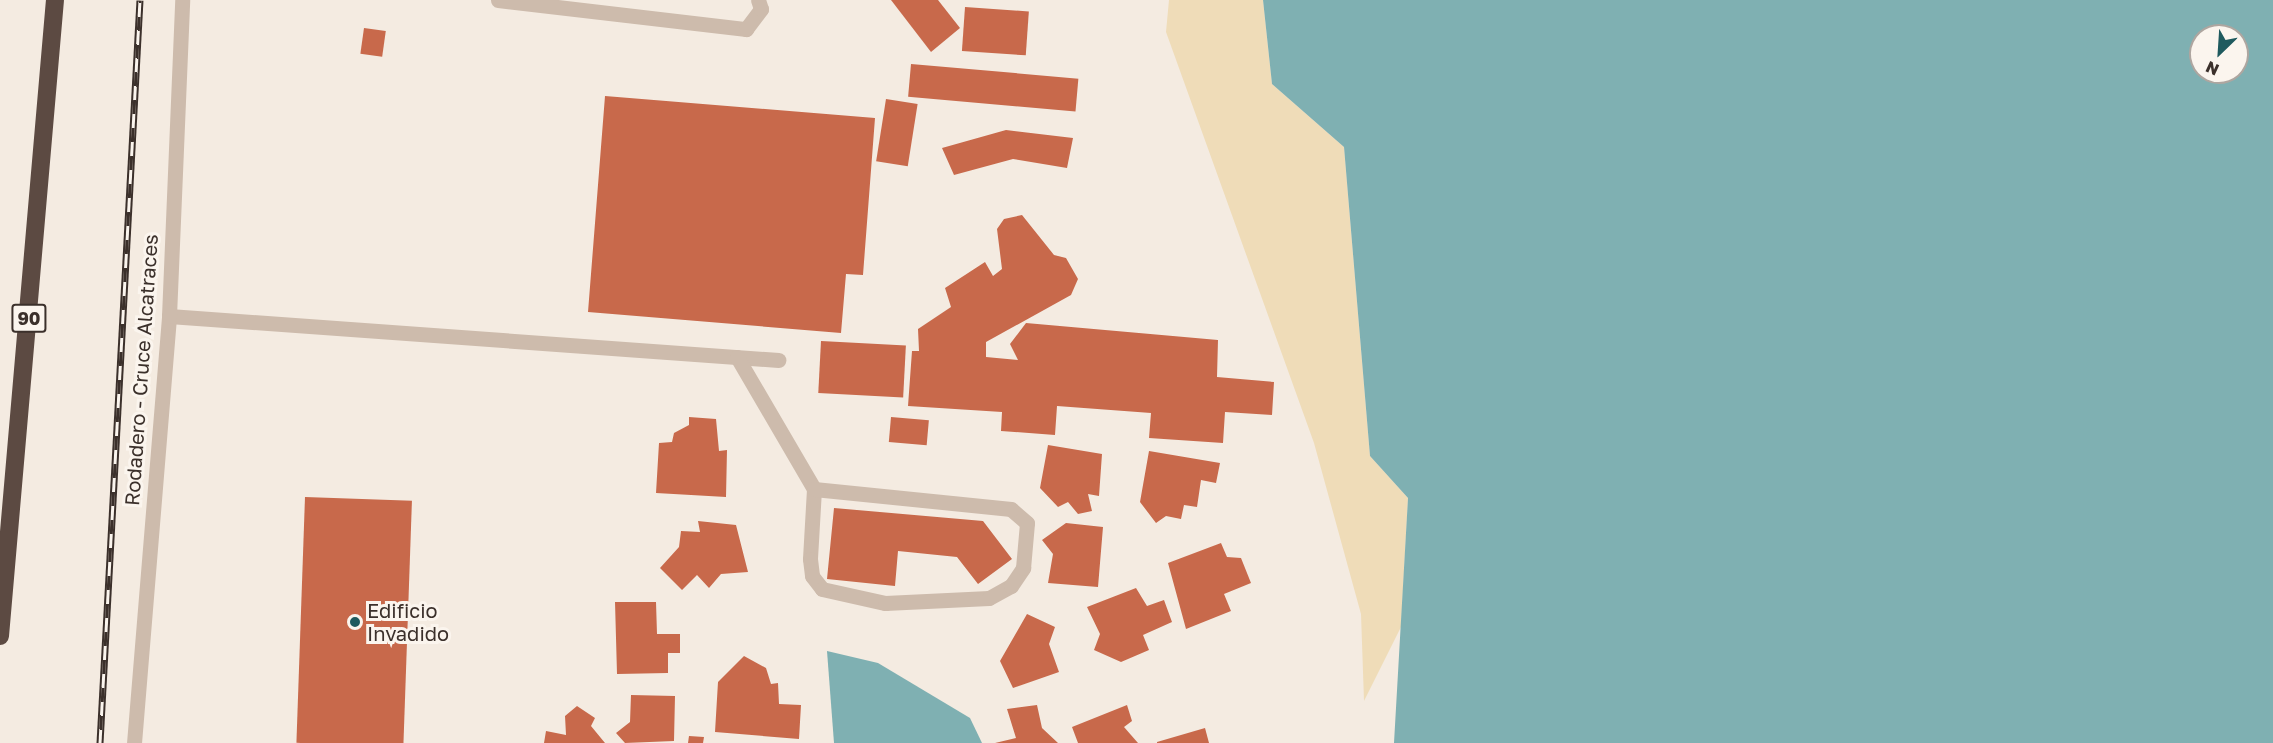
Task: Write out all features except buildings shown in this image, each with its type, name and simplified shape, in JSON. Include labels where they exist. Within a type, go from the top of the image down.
[{"type":"highway","name":"90","points":[[0,636],[55,0]]},
{"type":"street","name":"Rodadero - Cruce Alcatraces","points":[[134,743],[169,316],[182,0]]},
{"type":"street","points":[[498,0],[746,29],[761,9],[758,0]]},
{"type":"street","points":[[169,316],[778,360]]},
{"type":"street","points":[[737,357],[814,489],[810,559],[812,576],[822,589],[885,603],[988,598],[1011,586],[1023,568],[1027,523],[1011,509],[814,489]]},
{"type":"sand","points":[[1169,0],[1263,0],[1272,84],[1344,147],[1370,456],[1408,498],[1401,627],[1364,701],[1361,614],[1314,443],[1166,32]]},
{"type":"water","points":[[1263,0],[2273,0],[2273,743],[1394,743],[1408,498],[1370,456],[1344,147],[1272,84]]},
{"type":"water","points":[[827,651],[878,663],[970,718],[982,743],[834,743]]},
{"type":"railway","points":[[100,743],[140,0]]},
{"type":"place","name":"Edificio Invadido","points":[[355,622]]}]
